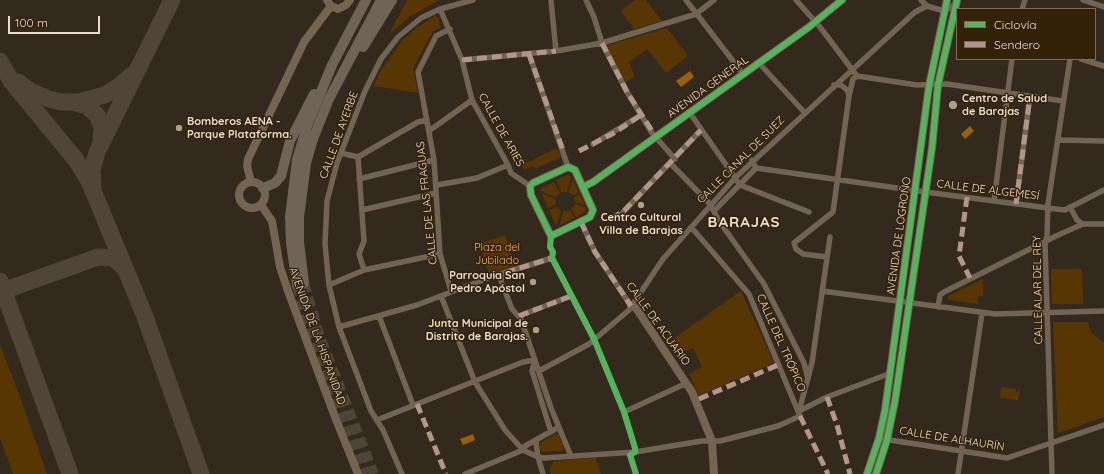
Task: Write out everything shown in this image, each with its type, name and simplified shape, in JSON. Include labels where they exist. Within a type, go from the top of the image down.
[{"type":"highway","points":[[366,0],[332,66],[307,126],[294,180],[290,217],[291,243],[300,284],[299,242],[302,182],[315,133],[344,70],[381,0]]},
{"type":"highway","points":[[344,70],[357,57],[392,0]]},
{"type":"highway","points":[[263,188],[275,183],[281,176],[290,141],[322,79],[332,66]]},
{"type":"street","name":"CALLE DE AYERBE","points":[[402,474],[383,430],[371,411],[339,327],[328,285],[325,244],[328,201],[341,153],[365,91],[381,59],[398,37],[412,24],[440,9],[473,0]]},
{"type":"street","points":[[551,0],[556,51]]},
{"type":"street","points":[[586,0],[594,17],[602,43],[641,116],[672,161],[710,204],[719,221],[764,284],[804,363],[808,380]]},
{"type":"street","points":[[686,0],[742,74]]},
{"type":"street","points":[[462,60],[556,51],[602,43],[696,14],[714,0]]},
{"type":"street","points":[[796,0],[857,76]]},
{"type":"street","name":"AVENIDA GENERAL","points":[[584,187],[690,113],[758,62],[815,22],[842,0]]},
{"type":"street","points":[[921,0],[927,6],[944,11],[957,2]]},
{"type":"street","name":"AVENIDA DE LOGROÑO","points":[[867,474],[883,439],[895,401],[916,191],[929,86],[947,0]]},
{"type":"street","points":[[251,182],[247,166],[248,159],[304,42],[329,3],[338,9],[343,8],[349,1]]},
{"type":"street","points":[[1086,1],[1104,7]]},
{"type":"street","name":"AVENIDA DE LOGROÑO","points":[[876,474],[883,439],[891,373],[925,192],[938,85],[957,2]]},
{"type":"street","name":"CALLE CANAL DE SUEZ","points":[[538,371],[594,339],[629,310],[663,259],[710,204],[752,160],[915,12],[927,6]]},
{"type":"street","name":"CALLE DE ARIES","points":[[440,9],[462,60],[472,100],[511,173],[530,186]]},
{"type":"street","name":"CALLE DE LAS FRAGUAS","points":[[450,30],[436,36],[418,72],[430,130],[434,160],[440,254],[451,291]]},
{"type":"street","points":[[528,54],[568,167],[575,170],[594,210],[590,217],[551,236]]},
{"type":"street","points":[[994,201],[1012,60]]},
{"type":"street","name":"CALLE ALAR DEL REY","points":[[1052,474],[1045,242],[1047,236],[1048,208],[1070,60]]},
{"type":"street","points":[[1084,60],[1104,66]]},
{"type":"street","points":[[758,62],[804,112]]},
{"type":"street","points":[[857,76],[929,86],[947,84],[1064,101]]},
{"type":"street","points":[[827,257],[803,254],[796,249],[794,243],[833,212],[849,96],[853,79],[857,76]]},
{"type":"street","points":[[834,85],[844,87],[848,90],[849,96]]},
{"type":"street","points":[[1016,204],[1030,96]]},
{"type":"street","points":[[430,130],[472,100]]},
{"type":"street","points":[[690,113],[740,186],[809,212]]},
{"type":"street","points":[[593,144],[641,116]]},
{"type":"street","points":[[341,153],[358,157],[418,122],[427,120]]},
{"type":"street","points":[[623,212],[701,130]]},
{"type":"street","points":[[1058,140],[1104,140]]},
{"type":"street","points":[[358,157],[364,241],[359,254],[364,270]]},
{"type":"street","points":[[359,179],[434,160]]},
{"type":"street","points":[[714,211],[756,168],[752,160]]},
{"type":"street","points":[[436,185],[477,178],[508,165]]},
{"type":"street","points":[[568,167],[533,183],[530,186],[531,195],[551,236],[550,247],[553,252],[552,258],[594,339],[624,412],[635,452]]},
{"type":"street","name":"CALLE DE ALGEMESÍ","points":[[756,168],[916,191],[1065,210],[1104,190]]},
{"type":"street","points":[[251,182],[256,183],[263,188],[265,197],[261,205],[251,208],[246,207],[240,200],[241,188],[251,182]]},
{"type":"street","points":[[362,210],[436,193]]},
{"type":"street","name":"AVENIDA DE LA HISPANIDAD","points":[[261,205],[272,221],[276,248],[284,279],[313,362],[358,474]]},
{"type":"street","points":[[1070,207],[1077,220],[1083,224]]},
{"type":"street","name":"CALLE DE ACUARIO","points":[[581,222],[596,252],[631,306],[636,308],[687,383],[712,441],[714,474]]},
{"type":"street","points":[[938,307],[940,295],[944,292],[1083,224],[1104,224]]},
{"type":"street","name":"CALLE DEL TRÓPICO","points":[[691,227],[749,294],[800,413]]},
{"type":"street","points":[[800,413],[812,363],[830,237]]},
{"type":"street","points":[[328,285],[364,270],[440,254]]},
{"type":"street","points":[[339,327],[442,296],[451,291],[552,258]]},
{"type":"street","points":[[502,274],[501,280],[512,309],[519,316],[538,371],[571,456]]},
{"type":"street","points":[[822,291],[982,312],[1104,311]]},
{"type":"street","points":[[442,296],[475,382],[505,430],[522,450],[538,457],[635,452],[702,441],[720,441],[778,426],[827,397],[891,373]]},
{"type":"street","points":[[519,316],[571,296]]},
{"type":"street","points":[[958,474],[982,312]]},
{"type":"street","points":[[379,316],[414,405]]},
{"type":"street","points":[[377,420],[523,362],[534,360]]},
{"type":"street","points":[[534,360],[532,371],[551,432]]},
{"type":"street","points":[[624,412],[687,383]]},
{"type":"street","name":"CALLE DE ALHAURÍN","points":[[883,439],[1010,458],[1104,425]]},
{"type":"street","points":[[465,474],[522,450],[525,446],[559,427]]},
{"type":"street","points":[[537,440],[538,457],[542,471]]},
{"type":"street","points":[[635,452],[630,455],[636,474]]},
{"type":"green space","points":[[407,0],[439,0],[409,17],[391,33],[390,32]]},
{"type":"green space","points":[[635,0],[646,0],[662,21],[634,29],[621,11]]},
{"type":"green space","points":[[435,16],[439,18],[440,28],[433,31],[413,68],[418,93],[374,86],[379,73],[400,43],[415,29]]},
{"type":"green space","points":[[667,28],[688,56],[666,73],[647,49],[629,62],[635,77],[624,83],[605,46]]},
{"type":"green space","points":[[557,148],[561,157],[535,169],[533,166],[524,170],[522,165]]},
{"type":"green space","points":[[567,175],[571,176],[567,192],[561,192],[556,180]]},
{"type":"green space","points":[[573,179],[579,192],[573,195],[568,192]]},
{"type":"green space","points":[[554,182],[560,193],[556,197],[540,191],[541,188]]},
{"type":"green space","points":[[541,193],[555,199],[556,204],[548,208]]},
{"type":"green space","points":[[580,194],[585,205],[575,202],[574,197]]},
{"type":"green space","points":[[575,204],[586,207],[585,212],[576,217],[571,209]]},
{"type":"green space","points":[[557,207],[561,211],[557,225],[555,224],[549,210]]},
{"type":"green space","points":[[570,210],[574,218],[560,225],[563,211]]},
{"type":"green space","name":"Plaza del Jubilado","points":[[505,235],[515,266],[489,274],[479,244]]},
{"type":"green space","points":[[1051,269],[1082,269],[1083,304],[1052,304]]},
{"type":"green space","points":[[983,279],[983,297],[978,296],[978,304],[949,300],[948,296]]},
{"type":"green space","points":[[741,291],[774,363],[699,396],[689,374],[702,367],[693,348],[679,354],[670,341]]},
{"type":"green space","points":[[1053,322],[1088,322],[1091,332],[1104,343],[1104,417],[1058,433]]},
{"type":"green space","points":[[0,345],[47,474],[13,474],[0,438]]},
{"type":"green space","points":[[1001,387],[1016,389],[1016,392],[1020,390],[1018,400],[1000,398]]},
{"type":"green space","points":[[558,433],[564,448],[562,451],[543,452],[540,450],[540,443]]},
{"type":"green space","points":[[596,458],[601,474],[551,474],[550,468],[554,461]]},
{"type":"shaded area","points":[[690,71],[694,77],[681,87],[676,81]]},
{"type":"shaded area","points":[[970,126],[974,131],[965,139],[961,134]]},
{"type":"shaded area","points":[[473,434],[475,440],[463,445],[460,439]]},
{"type":"taxiway","points":[[93,187],[92,170],[97,152],[172,0]]},
{"type":"taxiway","points":[[0,61],[11,81],[76,160],[89,181],[144,314],[201,474]]},
{"type":"taxiway","points":[[18,82],[30,91],[49,99],[61,102],[78,102],[105,95],[132,75]]},
{"type":"taxiway","points":[[73,102],[87,106],[97,115],[102,127],[101,143]]},
{"type":"taxiway","points":[[0,292],[98,257],[113,258],[126,269]]},
{"type":"taxiway","points":[[0,281],[70,474]]},
{"type":"tunnel","points":[[304,283],[320,337],[374,474]]},
{"type":"tunnel","points":[[297,285],[312,339],[366,474]]},
{"type":"marked path","points":[[602,43],[627,92],[656,137]]},
{"type":"marked path","points":[[462,60],[556,51]]},
{"type":"marked path","points":[[529,54],[564,153]]},
{"type":"marked path","points":[[1016,204],[1030,96]]},
{"type":"marked path","points":[[579,151],[614,133],[641,115]]},
{"type":"marked path","points":[[611,218],[623,212],[701,130]]},
{"type":"marked path","points":[[967,197],[959,256],[970,278]]},
{"type":"marked path","points":[[581,222],[595,252],[631,306]]},
{"type":"marked path","points":[[491,277],[552,258]]},
{"type":"marked path","points":[[519,316],[571,296]]},
{"type":"marked path","points":[[699,399],[778,365]]},
{"type":"marked path","points":[[827,397],[837,425],[850,474]]},
{"type":"marked path","points":[[417,404],[446,474]]},
{"type":"marked path","points":[[800,416],[828,474]]},
{"type":"cycle path","points":[[583,187],[593,182],[809,27],[842,0]]},
{"type":"cycle path","points":[[867,474],[879,438],[885,410],[929,86],[947,0]]},
{"type":"cycle path","points":[[876,474],[887,440],[895,401],[932,148],[938,85],[957,0]]},
{"type":"cycle path","points":[[568,167],[575,170],[593,210],[590,217],[551,236],[531,195],[530,186],[533,183],[568,167]]},
{"type":"cycle path","points":[[551,236],[550,247],[553,252],[552,258],[594,339],[624,412],[635,448],[635,452],[630,455],[636,474]]},
{"type":"place","name":"Centro de Salud de Barajas","points":[[953,105]]},
{"type":"place","name":"Bomberos AENA - Parque Plataforma.","points":[[179,128]]},
{"type":"place","name":"Centro Cultural Villa de Barajas","points":[[641,205]]},
{"type":"place","name":"Parroquia San Pedro Apóstol","points":[[533,282]]},
{"type":"place","name":"Junta Municipal de Distrito de Barajas.","points":[[536,330]]},
{"type":"district","name":"BARAJAS","points":[[744,222]]}]
